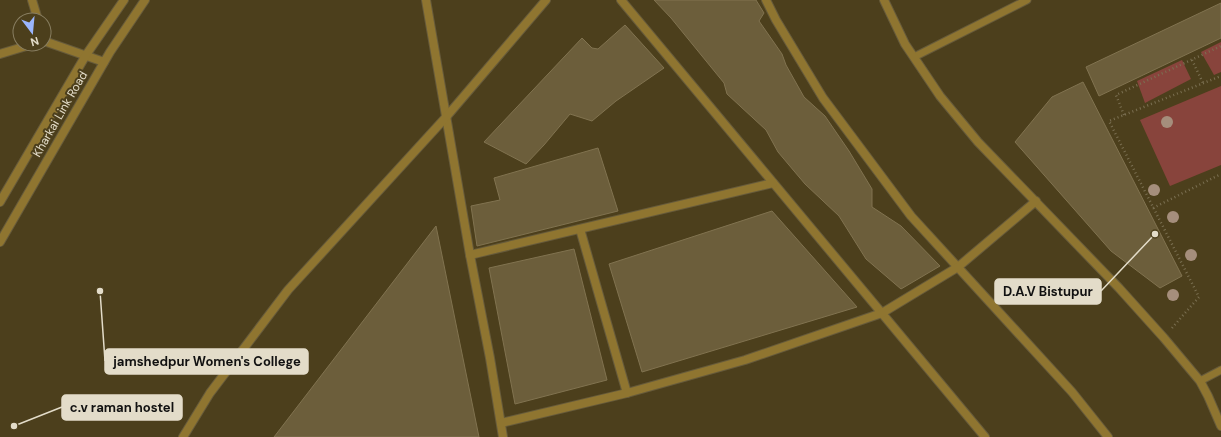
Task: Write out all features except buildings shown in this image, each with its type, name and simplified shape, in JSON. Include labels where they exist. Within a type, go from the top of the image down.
[{"type":"street","points":[[32,0],[36,12]]},
{"type":"street","name":"Kharkai Link Road","points":[[0,202],[86,55],[124,0]]},
{"type":"street","name":"Kharkai Link Road","points":[[0,242],[104,62],[145,0]]},
{"type":"street","points":[[426,0],[503,437]]},
{"type":"street","points":[[182,437],[210,393],[288,290],[447,116],[546,0]]},
{"type":"street","points":[[621,0],[985,437]]},
{"type":"street","points":[[766,0],[776,20],[823,98],[911,216],[1072,392],[1108,437]]},
{"type":"street","points":[[884,0],[905,44],[940,96],[978,142],[1119,288],[1164,338],[1200,381],[1221,426]]},
{"type":"street","points":[[52,44],[104,62]]},
{"type":"street","points":[[0,54],[12,50]]},
{"type":"street","points":[[470,255],[773,183]]},
{"type":"street","points":[[501,423],[627,393],[745,360],[882,313],[958,267],[1036,201]]},
{"type":"street","points":[[580,229],[627,393]]},
{"type":"lane","points":[[914,57],[1027,0]]},
{"type":"lane","points":[[1200,381],[1221,370]]},
{"type":"path","points":[[1124,115],[1116,95],[1221,46]]},
{"type":"path","points":[[1192,60],[1203,83]]},
{"type":"path","points":[[1164,338],[1199,297],[1109,121],[1221,76]]},
{"type":"path","points":[[1153,208],[1221,174]]},
{"type":"shaded area","points":[[1221,42],[1221,72],[1214,75],[1201,52]]},
{"type":"shaded area","points":[[1182,60],[1191,79],[1145,103],[1137,81]]},
{"type":"shaded area","points":[[1221,86],[1221,165],[1170,186],[1140,120]]},
{"type":"place","name":"D.A.V Bistupur","points":[[1155,234]]},
{"type":"place","name":"jamshedpur Women's College","points":[[100,291]]},
{"type":"place","name":"c.v raman hostel","points":[[14,426]]}]
